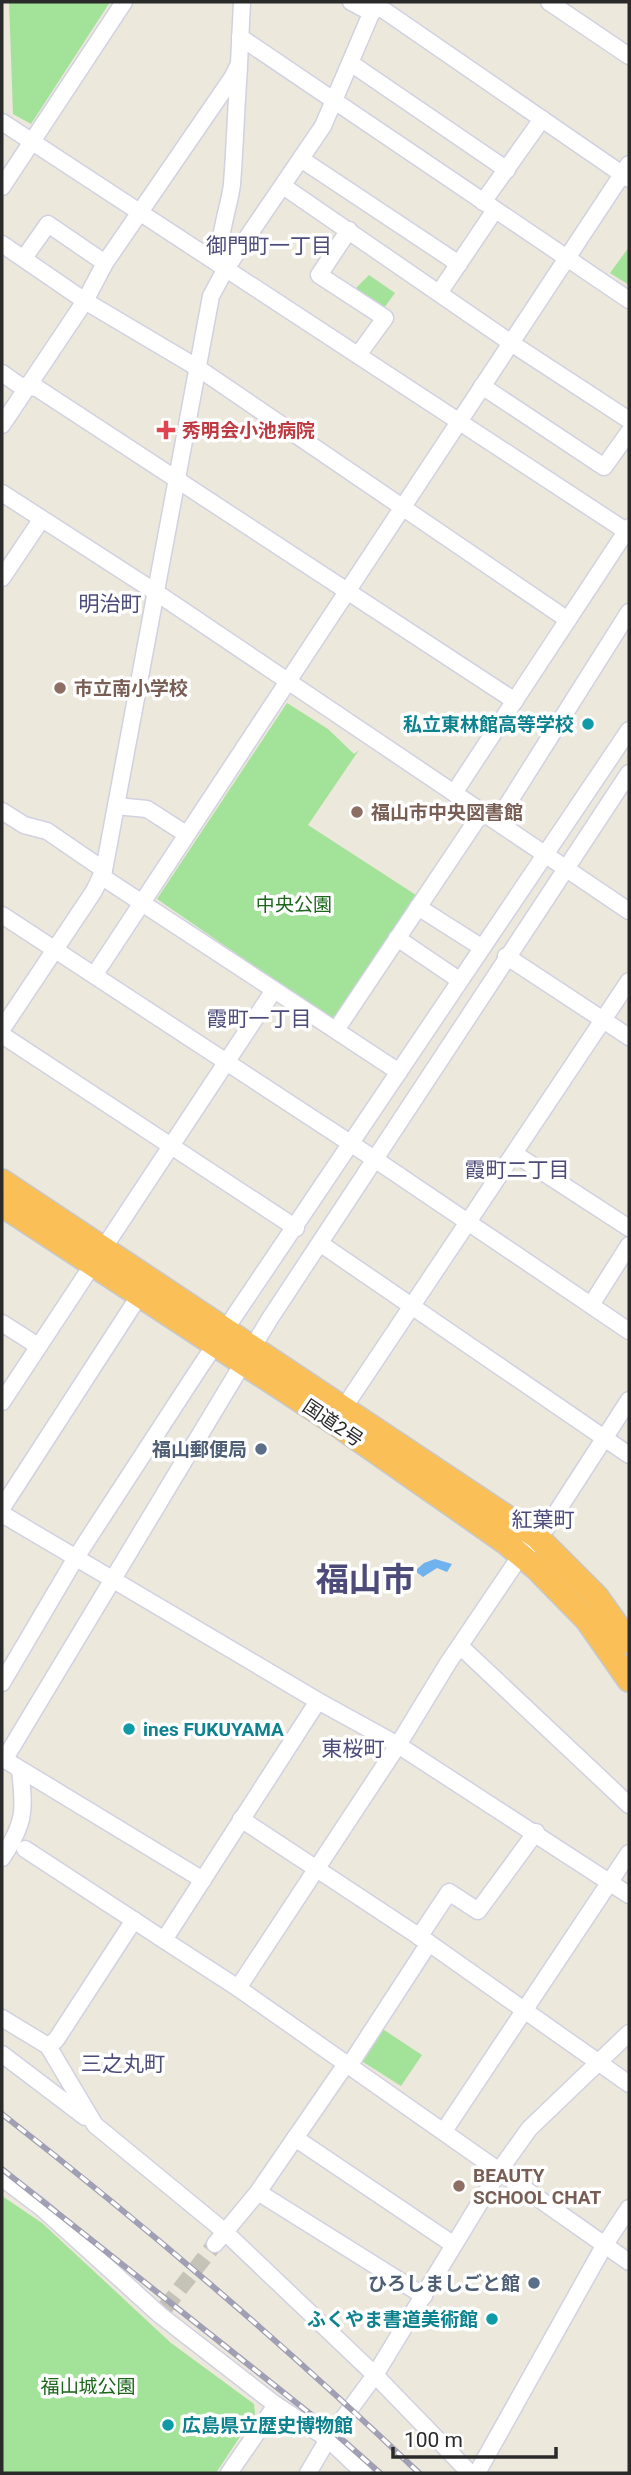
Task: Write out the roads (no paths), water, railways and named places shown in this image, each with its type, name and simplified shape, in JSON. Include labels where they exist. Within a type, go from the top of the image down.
[{"type":"highway","name":"国道2号","points":[[2,1181],[96,1257],[139,1296],[221,1338]]},
{"type":"highway","name":"国道2号","points":[[2,1205],[96,1257],[221,1338],[521,1555],[587,1620],[629,1680]]},
{"type":"highway","name":"国道2号","points":[[247,1356],[345,1406],[537,1536],[597,1597],[629,1642]]},
{"type":"street","points":[[2,187],[124,2]]},
{"type":"street","points":[[225,270],[220,257],[220,246],[232,187],[242,2]]},
{"type":"street","points":[[95,974],[566,259],[627,172],[542,119],[374,6],[351,2]]},
{"type":"street","points":[[549,2],[629,55]]},
{"type":"street","points":[[2,1029],[103,873],[211,296],[225,270],[301,159],[336,102],[374,6]]},
{"type":"street","points":[[240,37],[629,300]]},
{"type":"street","points":[[2,425],[85,300],[105,263],[239,64]]},
{"type":"street","points":[[352,64],[507,170]]},
{"type":"street","points":[[439,293],[459,264],[507,170],[542,119]]},
{"type":"street","points":[[2,122],[628,531],[454,793]]},
{"type":"street","points":[[301,159],[459,264]]},
{"type":"street","points":[[283,186],[511,343],[629,420]]},
{"type":"street","points":[[24,258],[48,224],[105,263]]},
{"type":"street","points":[[349,230],[319,275],[385,318],[358,355]]},
{"type":"street","points":[[2,244],[85,300],[198,368],[568,620]]},
{"type":"street","points":[[2,373],[19,385],[37,388],[515,701]]},
{"type":"street","points":[[482,386],[604,467],[629,432]]},
{"type":"street","points":[[2,493],[157,593],[629,911]]},
{"type":"street","points":[[2,578],[41,520]]},
{"type":"street","points":[[497,821],[629,612]]},
{"type":"street","points":[[2,1683],[75,1559],[481,947],[629,730]]},
{"type":"street","points":[[203,1880],[3,1759],[247,1356],[506,956],[629,773]]},
{"type":"street","points":[[116,806],[146,809],[186,834]]},
{"type":"street","points":[[2,811],[24,825],[47,831],[142,902],[399,1072]]},
{"type":"street","points":[[336,1030],[482,812]]},
{"type":"street","points":[[418,907],[481,947]]},
{"type":"street","points":[[2,915],[376,1160],[629,1331]]},
{"type":"street","points":[[397,937],[459,980]]},
{"type":"street","points":[[506,956],[629,1037]]},
{"type":"street","points":[[345,1406],[629,981]]},
{"type":"street","points":[[2,1402],[274,990]]},
{"type":"street","points":[[2,1035],[296,1228]]},
{"type":"street","points":[[515,1154],[629,1228]]},
{"type":"street","points":[[321,1244],[606,1436],[629,1455]]},
{"type":"street","points":[[591,1305],[629,1245]]},
{"type":"street","points":[[2,1508],[139,1296]]},
{"type":"street","points":[[2,1323],[38,1346]]},
{"type":"street","points":[[238,1988],[460,1646],[521,1555],[547,1527],[629,1400]]},
{"type":"street","points":[[2,1514],[318,1701],[398,1745],[536,1832],[629,1895]]},
{"type":"street","points":[[460,1646],[629,1805]]},
{"type":"street","points":[[164,1940],[318,1701]]},
{"type":"street","points":[[2,1858],[19,1831],[23,1818],[20,1770]]},
{"type":"street","points":[[242,1819],[524,2008],[629,2084]]},
{"type":"street","points":[[219,2237],[258,2192],[346,2064],[366,2040],[449,1892],[478,1911],[536,1832]]},
{"type":"street","points":[[25,1849],[238,1988],[629,2262]]},
{"type":"street","points":[[444,2131],[629,1853]]},
{"type":"street","points":[[48,2046],[56,2040],[134,1920]]},
{"type":"street","points":[[2,2018],[48,2046],[75,2096],[95,2125]]},
{"type":"street","points":[[308,2473],[328,2439],[375,2375],[499,2171],[528,2129],[629,2033]]},
{"type":"street","points":[[2,2054],[95,2125],[375,2375],[470,2473]]},
{"type":"street","points":[[295,2138],[454,2245]]},
{"type":"street","points":[[2,2178],[42,2208],[162,2312],[276,2405],[328,2439],[364,2473]]},
{"type":"street","points":[[258,2192],[424,2296]]},
{"type":"street","points":[[478,2473],[604,2246],[629,2208]]},
{"type":"street","points":[[229,2473],[276,2405]]},
{"type":"water","points":[[435,1559],[452,1564],[447,1572],[437,1568],[423,1577],[415,1571],[424,1563]]},
{"type":"tunnel","points":[[165,2308],[215,2244]]},
{"type":"railway","points":[[2,2114],[215,2288],[419,2473]]},
{"type":"railway","points":[[2,2169],[337,2435],[380,2473]]},
{"type":"place","name":"秀明会小池病院","points":[[166,430]]},
{"type":"place","name":"市立南小学校","points":[[60,688]]},
{"type":"place","name":"私立東林館高等学校","points":[[588,724]]},
{"type":"place","name":"福山市中央図書館","points":[[357,812]]},
{"type":"place","name":"福山郵便局","points":[[261,1449]]},
{"type":"place","name":"ines FUKUYAMA","points":[[129,1729]]},
{"type":"place","name":"BEAUTY SCHOOL CHAT","points":[[459,2186]]},
{"type":"place","name":"ひろしましごと館","points":[[534,2283]]},
{"type":"place","name":"ふくやま書道美術館","points":[[492,2319]]},
{"type":"place","name":"広島県立歴史博物館","points":[[168,2425]]},
{"type":"district","name":"御門町一丁目","points":[[269,246]]},
{"type":"district","name":"明治町","points":[[110,604]]},
{"type":"district","name":"霞町一丁目","points":[[259,1019]]},
{"type":"district","name":"霞町二丁目","points":[[517,1170]]},
{"type":"district","name":"紅葉町","points":[[543,1520]]},
{"type":"district","name":"福山市","points":[[365,1579]]},
{"type":"district","name":"東桜町","points":[[353,1749]]},
{"type":"district","name":"三之丸町","points":[[123,2064]]},
{"type":"park label","name":"中央公園","points":[[294,904]]},
{"type":"park label","name":"福山城公園","points":[[88,2386]]}]
